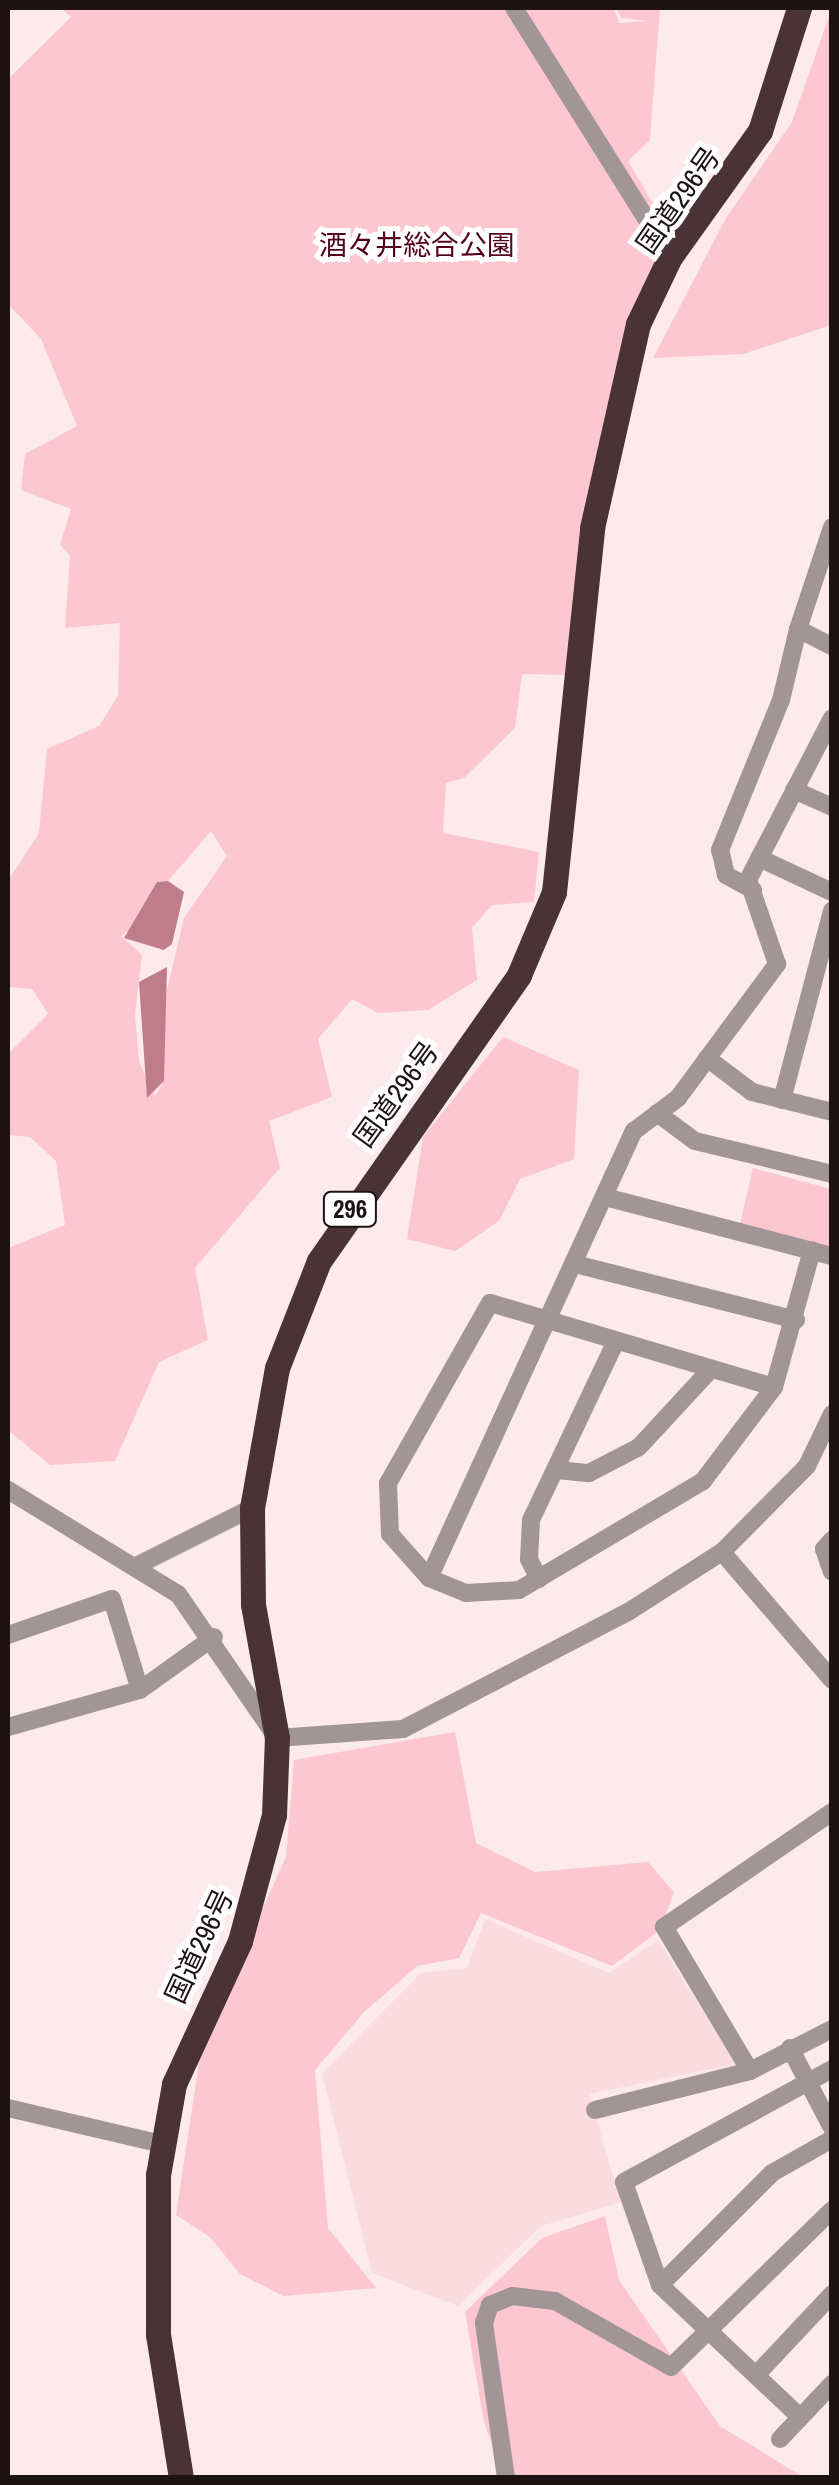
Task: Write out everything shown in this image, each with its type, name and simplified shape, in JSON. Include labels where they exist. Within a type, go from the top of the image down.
[{"type":"highway","name":"国道296号","points":[[182,2478],[158,2334],[161,2144],[188,2040],[264,1869],[277,1738],[254,1604],[252,1508],[276,1368],[319,1262],[518,975],[554,892],[592,528],[638,324],[670,257],[760,131],[799,8]]},
{"type":"street","points":[[514,8],[670,257]]},
{"type":"street","points":[[754,890],[726,875],[720,850],[781,700],[798,629],[832,528]]},
{"type":"street","points":[[798,629],[832,646]]},
{"type":"street","points":[[430,1578],[634,1130],[658,1113],[708,1058],[776,964],[748,880],[832,718]]},
{"type":"street","points":[[794,790],[831,807]]},
{"type":"street","points":[[759,858],[832,892]]},
{"type":"street","points":[[782,1100],[832,912]]},
{"type":"street","points":[[708,1058],[752,1092],[832,1112]]},
{"type":"street","points":[[658,1113],[695,1141],[832,1174]]},
{"type":"street","points":[[605,1197],[832,1256]]},
{"type":"street","points":[[774,1387],[546,1326],[490,1304],[388,1483],[390,1534],[430,1578],[485,1593],[540,1578],[703,1482],[774,1387],[796,1320],[812,1250]]},
{"type":"street","points":[[575,1264],[796,1320]]},
{"type":"street","points":[[540,1578],[529,1559],[532,1520],[614,1344]]},
{"type":"street","points":[[558,1470],[589,1473],[640,1447],[710,1370]]},
{"type":"street","points":[[8,1490],[107,1551],[138,1565],[214,1637],[277,1738],[435,1719],[722,1552],[807,1466],[832,1414]]},
{"type":"street","points":[[138,1565],[252,1508]]},
{"type":"street","points":[[832,1540],[824,1549],[832,1572]]},
{"type":"street","points":[[722,1552],[832,1680]]},
{"type":"street","points":[[8,1635],[112,1599],[140,1690]]},
{"type":"street","points":[[8,1727],[140,1690],[214,1637]]},
{"type":"street","points":[[750,2071],[664,1927],[832,1812]]},
{"type":"street","points":[[596,2110],[750,2071],[832,2029]]},
{"type":"street","points":[[790,2048],[832,2128]]},
{"type":"street","points":[[800,2417],[660,2285],[624,2182],[832,2069]]},
{"type":"street","points":[[8,2108],[161,2144]]},
{"type":"street","points":[[660,2285],[772,2173],[832,2140]]},
{"type":"street","points":[[506,2478],[484,2322],[490,2305],[512,2296],[556,2302],[671,2367],[832,2210]]},
{"type":"street","points":[[756,2375],[832,2294]]},
{"type":"street","points":[[780,2438],[832,2384]]},
{"type":"shaded area","points":[[168,881],[184,892],[172,944],[164,950],[124,938],[157,882]]},
{"type":"shaded area","points":[[167,967],[164,1081],[147,1098],[139,982]]},
{"type":"shaded area","points":[[485,1919],[609,1973],[658,1940],[736,2064],[589,2094],[621,2202],[541,2226],[458,2306],[372,2273],[322,2073],[421,1973],[467,1968]]},
{"type":"green space","name":"酒々井総合公園","points":[[60,8],[613,8],[620,23],[647,21],[621,18],[616,8],[660,8],[650,140],[628,161],[671,234],[642,299],[567,675],[522,674],[515,728],[464,778],[446,783],[443,833],[539,852],[534,902],[492,905],[472,928],[477,980],[428,1010],[378,1013],[352,999],[318,1039],[332,1097],[269,1121],[280,1168],[195,1268],[208,1340],[159,1362],[115,1461],[50,1465],[8,1430],[8,1248],[65,1225],[56,1161],[30,1137],[8,1135],[8,1054],[48,1014],[32,989],[8,987],[8,881],[39,833],[47,749],[99,726],[118,696],[120,623],[65,628],[70,555],[60,545],[71,509],[21,490],[25,454],[77,426],[41,339],[8,304],[8,79],[71,17]],"holes":[[[211,831],[227,856],[184,918],[162,1011],[164,1081],[155,1096],[139,1062],[135,1014],[142,955],[121,936],[139,924],[157,882],[168,881]]]},
{"type":"green space","points":[[832,8],[831,325],[743,354],[653,358],[726,218],[792,122]]},
{"type":"green space","points":[[503,1037],[579,1070],[574,1159],[520,1179],[499,1221],[455,1251],[407,1239],[423,1137]]},
{"type":"green space","points":[[753,1168],[831,1189],[831,1252],[739,1228]]},
{"type":"green space","points":[[455,1732],[476,1843],[535,1872],[648,1862],[674,1892],[660,1930],[612,1966],[481,1913],[459,1958],[417,1966],[364,2012],[315,2070],[328,2228],[376,2288],[283,2296],[240,2274],[210,2237],[176,2215],[202,2042],[286,1857],[294,1760]]},
{"type":"green space","points":[[605,2216],[619,2280],[720,2426],[803,2477],[504,2477],[484,2422],[465,2312],[542,2238]]}]
